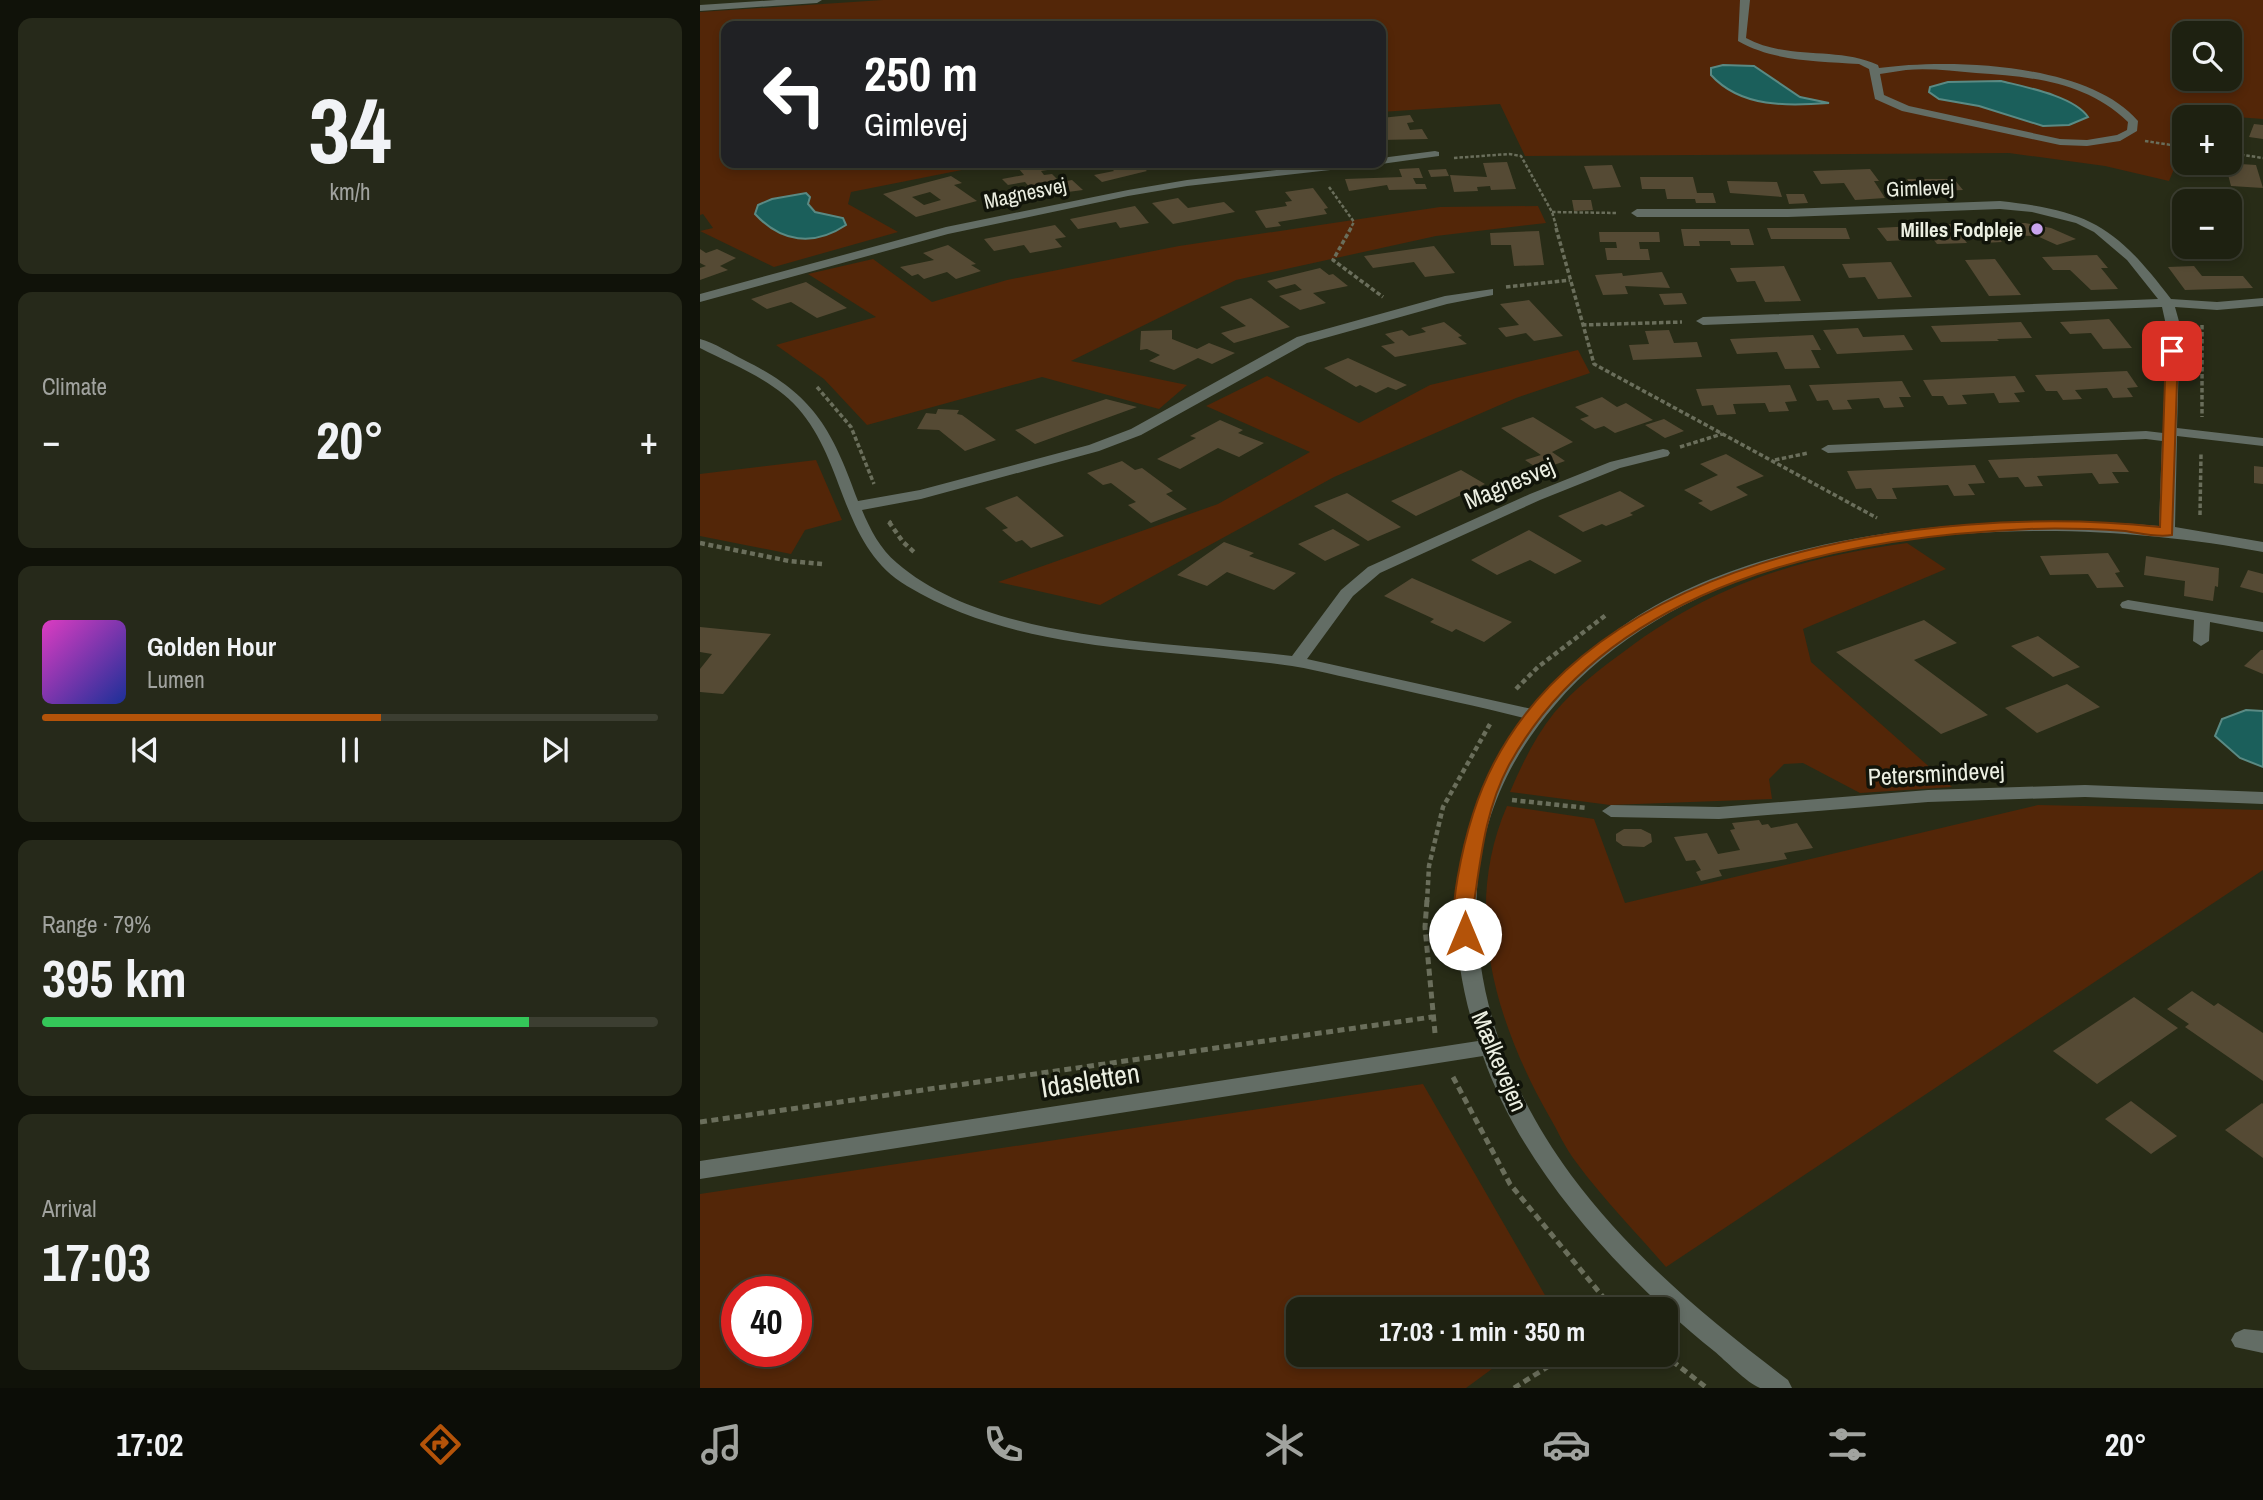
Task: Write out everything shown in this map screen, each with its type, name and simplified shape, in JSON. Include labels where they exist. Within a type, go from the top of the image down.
[{"type":"street","points":[[700,8],[817,0]]},
{"type":"street","points":[[1745,0],[1741,39],[1752,47],[1861,61],[1874,67],[1879,97],[1906,109],[2060,142],[2120,138],[2132,131],[2133,121],[2125,112],[2096,92],[2069,81],[2038,75],[1924,66],[1875,72]]},
{"type":"street","points":[[1386,160],[1435,154]]},
{"type":"street","name":"Magnesvej","points":[[700,298],[946,231],[1115,195],[1187,183],[1324,168]]},
{"type":"street","name":"Gimlevej","points":[[1637,213],[1788,213],[2000,205],[2069,215],[2104,231],[2142,269],[2167,303],[2173,325],[2167,524]]},
{"type":"street","points":[[853,507],[921,494],[1094,448],[1136,432],[1302,340],[1403,311],[1488,292]]},
{"type":"street","points":[[1703,321],[2167,303],[2217,306],[2263,302]]},
{"type":"street","points":[[700,343],[778,384],[806,409],[823,434],[865,538],[886,563],[911,582],[958,606],[1047,631],[1296,662],[1533,715]]},
{"type":"street","points":[[1828,449],[2170,434],[2263,442]]},
{"type":"street","name":"Magnesvej","points":[[1296,662],[1347,593],[1374,570],[1535,497],[1615,465],[1663,453]]},
{"type":"street","name":"Mælkevejen","points":[[1779,1388],[1709,1335],[1663,1294],[1614,1244],[1538,1145],[1511,1096],[1489,1047],[1475,1001],[1466,956],[1463,913],[1472,847],[1486,797],[1501,766],[1533,715],[1582,664],[1637,624],[1699,592],[1766,566],[1841,547],[1916,533],[2032,524],[2122,527],[2167,524],[2263,547]]},
{"type":"street","points":[[2128,606],[2263,628]]},
{"type":"street","points":[[2201,641],[2202,616]]},
{"type":"street","name":"Petersmindevej","points":[[1611,811],[1718,813],[1928,796],[2085,792],[2263,798]]},
{"type":"street","name":"Idasletten","points":[[700,1170],[1489,1047]]},
{"type":"path","points":[[2120,138],[2172,145]]},
{"type":"path","points":[[1435,154],[1446,158],[1517,155],[1552,212],[1591,357],[1601,370],[1775,460],[1881,520],[1869,522]]},
{"type":"path","points":[[2242,155],[2263,158]]},
{"type":"path","points":[[1316,169],[1354,222],[1333,260],[1403,311]]},
{"type":"path","points":[[1552,212],[1637,213]]},
{"type":"path","points":[[1488,292],[1493,289],[1570,280]]},
{"type":"path","points":[[1582,325],[1703,321]]},
{"type":"path","points":[[811,382],[827,396],[851,427],[887,518],[903,542],[919,556]]},
{"type":"path","points":[[1663,453],[1723,433]]},
{"type":"path","points":[[1775,460],[1828,449]]},
{"type":"path","points":[[2167,524],[2208,521]]},
{"type":"path","points":[[700,542],[789,561],[822,564]]},
{"type":"path","points":[[1603,1297],[1510,1184],[1468,1110],[1443,1056],[1432,1017],[1425,927],[1429,866],[1443,807],[1500,706],[1538,667],[1612,612]]},
{"type":"path","points":[[1509,687],[1517,689]]},
{"type":"path","points":[[1486,797],[1611,811]]},
{"type":"path","points":[[700,1122],[1432,1017]]},
{"type":"path","points":[[1678,1366],[1707,1388]]},
{"type":"path","points":[[1514,1388],[1547,1367]]},
{"type":"shaded area","points":[[883,0],[2263,0],[2263,119],[2242,117],[2242,105],[2172,105],[2172,174],[2169,181],[2105,166],[2009,153],[1525,156],[1500,104],[1386,112],[1386,21],[721,21],[721,168],[972,168],[851,192],[848,204],[898,232],[774,267],[700,231],[713,228],[703,214],[700,215],[700,12]]},
{"type":"shaded area","points":[[1538,206],[1546,223],[1436,236],[1236,280],[1071,361],[1187,385],[1159,409],[1042,377],[867,425],[824,379],[776,345],[876,317],[808,274],[873,259],[932,302],[1007,280],[1179,246],[1440,207]]},
{"type":"shaded area","points":[[1578,350],[1590,373],[1516,398],[1334,477],[1100,605],[998,582],[1218,504],[1310,452],[1206,406],[1267,376],[1359,423],[1430,385]]},
{"type":"shaded area","points":[[816,460],[842,520],[805,530],[791,554],[700,536],[700,474]]},
{"type":"shaded area","points":[[1907,543],[1946,569],[1803,629],[1811,662],[1952,787],[1860,793],[1803,763],[1784,764],[1769,779],[1772,799],[1610,805],[1510,792],[1535,741],[1562,704],[1579,687],[1659,627],[1725,591],[1759,577],[1830,557]]},
{"type":"shaded area","points":[[2038,805],[2263,810],[2263,870],[1666,1267],[1572,1157],[1530,1080],[1513,1042],[1500,1004],[1486,925],[1487,885],[1494,845],[1507,806],[1594,819],[1625,903]]},
{"type":"shaded area","points":[[1423,1084],[1546,1297],[1286,1297],[1286,1367],[1495,1367],[1466,1388],[700,1388],[700,1194]]},
{"type":"water","points":[[1723,65],[1754,66],[1800,97],[1829,103],[1782,104],[1736,94],[1711,75],[1711,68]]},
{"type":"water","points":[[2001,81],[2061,98],[2072,103],[2088,117],[2069,125],[2043,126],[1979,106],[1939,99],[1929,92],[1930,87],[1948,82]]},
{"type":"water","points":[[806,193],[810,197],[808,204],[815,212],[843,218],[846,225],[822,236],[798,238],[776,231],[755,214],[758,205],[772,199]]},
{"type":"water","points":[[2246,710],[2263,711],[2263,767],[2240,758],[2215,736],[2222,719]]},
{"type":"building","points":[[1410,115],[1414,122],[1407,123],[1410,130],[1422,129],[1428,139],[1386,140],[1386,117]]},
{"type":"building","points":[[2254,124],[2263,125],[2263,139],[2249,137]]},
{"type":"building","points":[[1507,162],[1516,189],[1491,190],[1490,186],[1477,187],[1478,191],[1454,192],[1450,175],[1487,177],[1483,163]]},
{"type":"building","points":[[2242,164],[2256,165],[2263,188],[2231,186],[2228,175],[2242,175]]},
{"type":"building","points":[[1612,165],[1621,187],[1593,189],[1584,166]]},
{"type":"building","points":[[1053,168],[1041,171],[1044,175],[1052,174],[1060,182],[1072,180],[1083,190],[1037,196],[1025,182],[1008,185],[1002,179],[1024,175],[1019,169]]},
{"type":"building","points":[[1111,168],[1143,168],[1147,171],[1102,182],[1094,175],[1114,171]]},
{"type":"building","points":[[1419,168],[1423,178],[1413,178],[1416,184],[1425,184],[1427,189],[1389,190],[1387,185],[1349,191],[1345,179],[1402,177],[1399,169]]},
{"type":"building","points":[[1446,169],[1449,176],[1431,177],[1428,170]]},
{"type":"building","points":[[1870,169],[1879,181],[1874,181],[1885,198],[1855,200],[1844,183],[1821,184],[1813,171]]},
{"type":"building","points":[[951,176],[962,183],[954,185],[977,201],[916,217],[883,194]],"holes":[[[930,192],[941,200],[924,205],[912,197]]]},
{"type":"building","points":[[1640,177],[1693,177],[1697,193],[1713,193],[1716,203],[1696,203],[1695,199],[1667,199],[1665,189],[1642,189]]},
{"type":"building","points":[[1907,179],[1954,179],[1963,190],[1916,192]]},
{"type":"building","points":[[1727,181],[1777,182],[1782,197],[1730,193]]},
{"type":"building","points":[[1313,188],[1328,208],[1324,209],[1327,214],[1278,222],[1281,226],[1266,228],[1255,211],[1287,206],[1285,202],[1292,201],[1285,192]]},
{"type":"building","points":[[1786,194],[1804,194],[1808,203],[1789,204]]},
{"type":"building","points":[[1178,198],[1188,208],[1224,202],[1235,212],[1173,224],[1152,203]]},
{"type":"building","points":[[1572,200],[1591,200],[1593,210],[1574,211]]},
{"type":"building","points":[[1135,206],[1149,223],[1120,228],[1116,222],[1078,229],[1070,219]]},
{"type":"building","points":[[2025,223],[2051,228],[2076,239],[2057,245],[2037,236],[2003,235],[1994,224]]},
{"type":"building","points":[[1953,224],[1967,243],[1937,244],[1933,239],[1887,241],[1877,228]]},
{"type":"building","points":[[1055,225],[1066,237],[1055,239],[1062,247],[1030,253],[1024,245],[994,251],[984,239]]},
{"type":"building","points":[[1989,226],[2002,242],[1983,243],[1970,227]]},
{"type":"building","points":[[1767,228],[1846,228],[1850,239],[1771,239]]},
{"type":"building","points":[[1681,229],[1749,229],[1754,245],[1731,245],[1730,241],[1699,241],[1700,246],[1684,246]]},
{"type":"building","points":[[1539,231],[1544,265],[1514,266],[1511,245],[1491,245],[1490,233]]},
{"type":"building","points":[[1599,232],[1659,232],[1660,242],[1639,242],[1640,249],[1648,249],[1650,260],[1607,260],[1605,248],[1617,248],[1616,242],[1600,242]]},
{"type":"building","points":[[948,245],[976,264],[971,265],[981,271],[956,279],[947,272],[924,279],[918,274],[912,276],[900,267],[934,260],[923,253]]},
{"type":"building","points":[[1434,246],[1455,273],[1425,277],[1414,262],[1373,268],[1364,256]]},
{"type":"building","points":[[700,249],[706,253],[717,249],[736,258],[720,266],[728,270],[700,280],[700,268],[706,266],[700,263]]},
{"type":"building","points":[[2097,255],[2108,268],[2101,268],[2118,289],[2091,290],[2070,270],[2053,270],[2042,257]]},
{"type":"building","points":[[1995,259],[2021,295],[1989,296],[1965,260]]},
{"type":"building","points":[[1891,262],[1912,297],[1878,299],[1865,277],[1849,278],[1842,264]]},
{"type":"building","points":[[1784,266],[1801,301],[1765,302],[1755,281],[1737,282],[1730,268]]},
{"type":"building","points":[[2194,266],[2202,276],[2243,276],[2253,288],[2185,290],[2168,267]]},
{"type":"building","points":[[1320,268],[1348,286],[1313,293],[1326,303],[1300,310],[1279,296],[1302,290],[1295,284],[1276,289],[1267,281]]},
{"type":"building","points":[[1662,272],[1670,288],[1625,286],[1628,294],[1603,295],[1595,275],[1622,273],[1623,276]]},
{"type":"building","points":[[806,282],[847,308],[817,318],[791,302],[767,309],[751,299]]},
{"type":"building","points":[[1682,293],[1687,304],[1664,305],[1659,294]]},
{"type":"building","points":[[1251,298],[1290,327],[1234,343],[1221,333],[1246,326],[1220,307]]},
{"type":"building","points":[[1529,300],[1563,336],[1534,341],[1526,333],[1506,337],[1498,328],[1519,325],[1500,304]]},
{"type":"building","points":[[2109,319],[2132,348],[2103,349],[2091,333],[2070,334],[2060,322]]},
{"type":"building","points":[[1444,322],[1462,336],[1458,337],[1467,344],[1395,357],[1381,346],[1395,343],[1385,334],[1402,330],[1409,336],[1426,332],[1421,328]]},
{"type":"building","points":[[2021,322],[2032,338],[1941,342],[1931,326]]},
{"type":"building","points":[[1858,328],[1863,337],[1904,335],[1913,350],[1837,354],[1823,330]]},
{"type":"building","points":[[1172,330],[1172,339],[1197,349],[1209,343],[1235,353],[1212,364],[1198,358],[1174,370],[1149,361],[1160,355],[1147,349],[1140,350],[1141,331]]},
{"type":"building","points":[[1669,330],[1674,343],[1697,342],[1702,357],[1633,360],[1629,345],[1649,344],[1645,331]]},
{"type":"building","points":[[1813,335],[1821,350],[1811,350],[1820,368],[1785,369],[1777,352],[1737,354],[1730,339]]},
{"type":"building","points":[[1348,358],[1407,385],[1396,390],[1388,387],[1376,393],[1360,385],[1356,387],[1324,368]]},
{"type":"building","points":[[2127,371],[2138,387],[2127,388],[2133,397],[2113,398],[2107,388],[2075,390],[2082,399],[2063,400],[2057,391],[2046,391],[2035,375]]},
{"type":"building","points":[[2015,376],[2025,392],[2014,393],[2020,402],[1999,403],[1994,393],[1962,395],[1967,404],[1948,405],[1943,396],[1932,396],[1923,380]]},
{"type":"building","points":[[1902,381],[1911,397],[1899,397],[1904,407],[1884,408],[1879,398],[1847,400],[1852,409],[1833,410],[1828,400],[1817,401],[1809,385]]},
{"type":"building","points":[[1790,385],[1797,401],[1785,402],[1789,411],[1769,412],[1765,403],[1733,404],[1736,414],[1717,415],[1713,405],[1702,406],[1696,389]]},
{"type":"building","points":[[1602,397],[1617,407],[1626,403],[1653,420],[1615,433],[1604,426],[1595,429],[1580,419],[1589,416],[1575,407]]},
{"type":"building","points":[[1106,399],[1137,407],[1035,444],[1015,430]]},
{"type":"building","points":[[938,409],[959,410],[957,414],[996,440],[965,451],[939,430],[917,429],[926,413],[936,414]]},
{"type":"building","points":[[1533,417],[1573,442],[1552,452],[1565,461],[1540,470],[1525,460],[1541,455],[1501,428]]},
{"type":"building","points":[[1664,419],[1684,431],[1665,438],[1645,425]]},
{"type":"building","points":[[1220,420],[1243,430],[1238,433],[1264,443],[1239,457],[1218,448],[1180,469],[1157,459],[1196,438],[1190,436]]},
{"type":"building","points":[[1726,454],[1764,476],[1736,487],[1748,495],[1711,511],[1698,503],[1703,501],[1684,490],[1718,475],[1700,464]]},
{"type":"building","points":[[2117,454],[2129,472],[2112,472],[2119,483],[2099,484],[2092,473],[2037,476],[2043,486],[2025,487],[2018,477],[1999,478],[1988,460]]},
{"type":"building","points":[[1122,461],[1135,470],[1142,468],[1173,491],[1166,494],[1187,509],[1151,523],[1128,505],[1136,502],[1111,483],[1103,485],[1087,473]]},
{"type":"building","points":[[1975,465],[1985,483],[1968,484],[1975,495],[1954,496],[1948,485],[1892,488],[1897,499],[1877,499],[1871,488],[1856,489],[1847,471]]},
{"type":"building","points":[[2254,466],[2263,467],[2263,484],[2254,483]]},
{"type":"building","points":[[1461,470],[1485,484],[1416,516],[1391,501]]},
{"type":"building","points":[[1620,491],[1645,506],[1630,513],[1633,515],[1583,532],[1558,516]]},
{"type":"building","points":[[1347,493],[1401,527],[1368,541],[1314,506]]},
{"type":"building","points":[[1017,496],[1064,536],[1031,548],[1022,540],[1016,542],[1002,530],[1008,528],[985,508]]},
{"type":"building","points":[[1333,529],[1360,545],[1325,561],[1298,544]]},
{"type":"building","points":[[1529,530],[1582,561],[1555,574],[1530,560],[1497,575],[1471,560]]},
{"type":"building","points":[[1224,542],[1254,553],[1249,556],[1296,573],[1274,590],[1227,572],[1207,586],[1177,575]]},
{"type":"building","points":[[2108,553],[2120,572],[2115,573],[2124,587],[2097,588],[2088,574],[2050,575],[2040,556]]},
{"type":"building","points":[[2146,556],[2219,568],[2218,587],[2215,586],[2213,601],[2184,596],[2185,581],[2144,575]]},
{"type":"building","points":[[2248,570],[2263,574],[2263,593],[2240,587]]},
{"type":"building","points":[[1412,578],[1512,622],[1484,642],[1456,629],[1452,632],[1430,622],[1434,619],[1384,596]]},
{"type":"building","points":[[1924,620],[1957,643],[1914,660],[1988,715],[1941,734],[1836,652]]},
{"type":"building","points":[[700,627],[771,634],[723,694],[700,692],[700,669],[712,654],[700,652]]},
{"type":"building","points":[[2038,636],[2080,667],[2053,677],[2011,646]]},
{"type":"building","points":[[2263,650],[2263,674],[2244,666]]},
{"type":"building","points":[[2067,684],[2100,707],[2037,733],[2005,708]]},
{"type":"building","points":[[1759,820],[1762,825],[1768,824],[1771,828],[1797,823],[1813,848],[1784,853],[1787,859],[1719,870],[1722,876],[1701,881],[1696,872],[1701,870],[1695,860],[1686,861],[1674,837],[1707,833],[1718,854],[1740,850],[1730,830],[1735,829],[1732,823]]},
{"type":"building","points":[[1624,829],[1641,829],[1651,834],[1652,842],[1644,847],[1623,846],[1616,841],[1616,834]]},
{"type":"building","points":[[2192,991],[2214,1006],[2218,1003],[2263,1033],[2263,1081],[2185,1027],[2189,1024],[2167,1009]]},
{"type":"building","points":[[2134,997],[2178,1028],[2097,1084],[2053,1051]]},
{"type":"building","points":[[2131,1101],[2177,1136],[2151,1154],[2105,1119]]},
{"type":"building","points":[[2263,1104],[2263,1158],[2225,1130]]},
{"type":"place","name":"Milles Fodpleje","points":[[2037,229]]},
{"type":"route","points":[[1465,934],[1463,913],[1475,834],[1486,797],[1501,766],[1520,733],[1551,695],[1582,664],[1637,624],[1699,592],[1766,566],[1841,547],[1916,533],[2032,524],[2122,527],[2167,532],[2172,351]]}]
